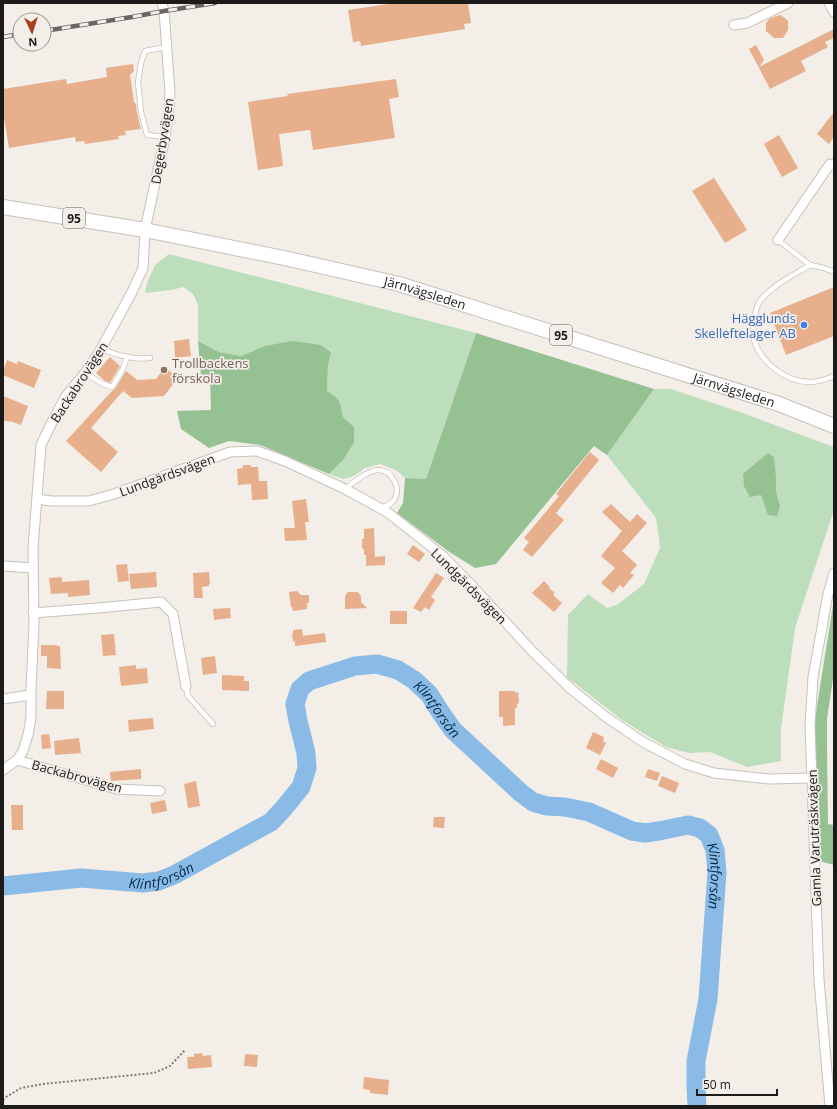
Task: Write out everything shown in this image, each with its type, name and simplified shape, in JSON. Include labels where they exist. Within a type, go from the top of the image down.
[{"type":"main road","name":"Järnvägsleden","points":[[3,207],[145,230],[399,284],[779,404],[834,426]]},
{"type":"street","name":"Degerbyvägen","points":[[145,230],[165,137],[169,110],[170,92],[164,11],[162,3]]},
{"type":"street","points":[[734,26],[747,24],[788,3]]},
{"type":"street","points":[[829,3],[834,12]]},
{"type":"street","points":[[778,240],[833,162]]},
{"type":"street","name":"Backabrovägen","points":[[3,770],[17,760],[23,751],[32,717],[33,568],[41,445],[66,396],[85,373],[101,349],[132,292],[143,268],[145,230]]},
{"type":"street","name":"Lundgärdsvägen","points":[[37,500],[89,501],[114,494],[230,452],[257,451],[285,461],[345,489],[387,512],[443,556],[532,651],[571,689],[606,717],[643,742],[685,764],[714,773],[769,779],[812,778]]},
{"type":"street","points":[[3,566],[33,568]]},
{"type":"street","name":"Gamla Varuträskvägen","points":[[830,1106],[819,980],[810,724],[813,677],[828,594],[834,572]]},
{"type":"street","points":[[33,613],[161,602],[173,614],[186,687]]},
{"type":"street","points":[[3,699],[31,695]]},
{"type":"street","name":"Backabrovägen","points":[[17,760],[116,789],[160,791]]},
{"type":"lane","points":[[165,137],[147,135],[141,112],[138,82],[141,63],[145,51],[166,47]]},
{"type":"lane","points":[[778,240],[810,265],[834,272]]},
{"type":"lane","points":[[810,265],[782,281],[760,301],[755,313],[753,325],[754,339],[762,355],[770,365],[783,374],[796,380],[810,382],[828,379],[834,376]]},
{"type":"lane","points":[[101,349],[127,357],[140,359],[150,358]]},
{"type":"lane","points":[[85,373],[103,384],[112,386],[122,372],[127,357]]},
{"type":"lane","points":[[345,489],[368,473],[377,470],[386,471],[392,477],[396,485],[396,492],[394,500],[380,508]]},
{"type":"lane","points":[[186,687],[188,696],[213,724]]},
{"type":"path","points":[[3,1100],[21,1088],[42,1084],[154,1072],[170,1066],[185,1050]]},
{"type":"green space","points":[[169,254],[476,333],[426,479],[405,478],[396,470],[380,464],[365,468],[354,476],[343,479],[329,474],[343,460],[354,443],[354,427],[343,417],[340,402],[335,396],[327,391],[328,366],[331,351],[320,345],[265,346],[241,356],[219,352],[198,341],[198,305],[193,294],[184,287],[145,293],[147,283],[155,265]]},
{"type":"green space","points":[[476,333],[654,389],[607,455],[594,446],[496,564],[475,568],[448,551],[397,513],[403,503],[405,478],[426,479]]},
{"type":"green space","points":[[198,341],[219,352],[241,356],[265,346],[292,341],[321,345],[331,352],[328,366],[327,391],[335,396],[340,402],[343,417],[354,427],[354,443],[343,460],[329,474],[260,445],[229,441],[209,448],[181,429],[177,411],[211,410],[210,378],[201,377]]},
{"type":"green space","points":[[654,389],[671,389],[737,411],[834,447],[834,510],[795,628],[781,729],[781,761],[747,767],[710,752],[689,753],[666,747],[622,720],[567,677],[568,615],[588,594],[607,608],[617,605],[644,584],[660,548],[656,518],[607,455]]},
{"type":"green space","points":[[768,453],[774,457],[776,492],[780,506],[777,516],[768,515],[761,495],[750,497],[744,486],[743,474]]},
{"type":"green space","points":[[834,599],[834,672],[827,719],[827,748],[828,824],[834,825],[834,865],[819,861],[814,726]]},
{"type":"building","points":[[395,3],[468,3],[471,23],[464,24],[465,29],[361,46],[360,41],[353,42],[348,10]]},
{"type":"building","points":[[781,15],[788,21],[788,30],[783,38],[774,38],[766,31],[766,23],[769,19]]},
{"type":"building","points":[[834,29],[834,38],[825,42],[828,47],[801,61],[806,71],[770,89],[749,49],[756,45],[764,60],[759,67]]},
{"type":"building","points":[[133,64],[134,71],[130,75],[134,102],[136,104],[141,129],[125,131],[126,135],[118,136],[119,139],[85,144],[84,141],[76,142],[75,137],[9,148],[3,112],[3,89],[66,79],[67,84],[107,77],[106,68]]},
{"type":"building","points":[[396,79],[399,97],[389,99],[395,138],[313,150],[310,130],[279,134],[283,166],[258,170],[248,102],[288,96],[287,94]]},
{"type":"building","points":[[834,112],[834,137],[829,144],[817,134]]},
{"type":"building","points":[[779,135],[798,168],[782,177],[764,144]]},
{"type":"building","points":[[714,178],[747,230],[725,243],[692,191]]},
{"type":"building","name":"Hägglunds Skelleftelager AB","points":[[834,287],[834,336],[786,355],[770,313]]},
{"type":"building","points":[[189,339],[191,356],[175,358],[174,341]]},
{"type":"building","points":[[110,357],[120,366],[110,383],[105,381],[96,373]]},
{"type":"building","points":[[7,360],[17,364],[18,361],[41,370],[34,388],[3,375]]},
{"type":"building","points":[[165,367],[178,378],[164,396],[132,398],[123,391],[91,428],[118,452],[101,472],[66,441],[115,389],[126,371],[137,380],[156,379]]},
{"type":"building","points":[[3,396],[28,406],[21,425],[3,420]]},
{"type":"building","points":[[590,452],[599,460],[556,513],[564,520],[532,557],[523,550],[529,542],[524,538],[559,496],[556,494]]},
{"type":"building","points":[[243,465],[258,467],[259,481],[267,481],[268,499],[252,500],[251,484],[238,485],[237,469],[243,468]]},
{"type":"building","points":[[306,499],[309,522],[305,522],[307,540],[285,541],[284,528],[295,528],[292,501]]},
{"type":"building","points":[[611,504],[630,522],[637,514],[647,523],[622,551],[637,565],[630,573],[634,575],[623,588],[620,585],[613,593],[601,583],[615,568],[601,556],[622,531],[602,512]]},
{"type":"building","points":[[374,528],[375,557],[385,556],[385,565],[366,566],[366,555],[364,555],[364,549],[362,548],[364,529]]},
{"type":"building","points":[[413,545],[425,554],[419,562],[407,554]]},
{"type":"building","points":[[127,564],[129,581],[118,582],[116,565]]},
{"type":"building","points":[[156,572],[157,587],[131,589],[129,574]]},
{"type":"building","points":[[209,572],[210,584],[209,586],[202,587],[203,598],[194,598],[193,573]]},
{"type":"building","points":[[436,573],[444,578],[431,597],[435,600],[429,610],[425,607],[421,612],[413,608]]},
{"type":"building","points":[[62,577],[62,582],[89,580],[90,595],[68,597],[68,593],[51,594],[49,578]]},
{"type":"building","points":[[544,581],[555,593],[553,595],[562,603],[554,612],[532,593]]},
{"type":"building","points":[[297,591],[301,595],[309,595],[307,609],[293,611],[289,592]]},
{"type":"building","points":[[348,592],[358,592],[361,596],[361,602],[367,608],[345,609],[345,596]]},
{"type":"building","points":[[230,608],[231,618],[214,620],[213,609]]},
{"type":"building","points":[[390,611],[407,611],[407,624],[390,624]]},
{"type":"building","points":[[302,629],[303,636],[325,633],[326,642],[295,646],[295,641],[293,642],[293,630]]},
{"type":"building","points":[[114,634],[116,655],[103,656],[101,635]]},
{"type":"building","points":[[41,645],[60,646],[61,669],[47,668],[47,656],[41,656]]},
{"type":"building","points":[[215,656],[217,673],[203,675],[201,658]]},
{"type":"building","points":[[136,665],[136,669],[147,668],[148,683],[121,686],[119,667]]},
{"type":"building","points":[[222,675],[244,676],[244,681],[249,681],[249,691],[222,690]]},
{"type":"building","points":[[47,691],[64,691],[64,709],[46,709]]},
{"type":"building","points":[[499,691],[518,692],[519,703],[517,704],[517,708],[515,708],[515,725],[503,726],[503,717],[499,717]]},
{"type":"building","points":[[153,718],[154,729],[129,732],[128,720]]},
{"type":"building","points":[[593,732],[604,737],[603,741],[606,743],[600,755],[586,748]]},
{"type":"building","points":[[49,734],[51,748],[42,749],[41,735]]},
{"type":"building","points":[[79,738],[81,753],[55,755],[54,741]]},
{"type":"building","points":[[601,759],[618,768],[613,778],[596,769]]},
{"type":"building","points":[[141,769],[141,779],[111,781],[110,772]]},
{"type":"building","points":[[648,769],[660,773],[657,781],[645,777]]},
{"type":"building","points":[[662,776],[679,783],[675,793],[658,786]]},
{"type":"building","points":[[196,781],[200,806],[188,808],[184,784]]},
{"type":"building","points":[[165,800],[167,811],[152,814],[150,803]]},
{"type":"building","points":[[11,805],[23,805],[23,830],[12,830]]},
{"type":"building","points":[[434,817],[445,817],[444,828],[433,827]]},
{"type":"building","points":[[202,1053],[203,1056],[211,1055],[212,1067],[188,1069],[187,1057],[194,1057],[194,1054]]},
{"type":"building","points":[[245,1054],[258,1055],[257,1067],[244,1066]]},
{"type":"building","points":[[364,1077],[389,1080],[388,1095],[370,1093],[370,1090],[363,1089]]},
{"type":"waterway","name":"Klintforsån","points":[[3,886],[81,878],[143,883],[159,881],[174,875],[271,822],[301,787],[307,768],[306,753],[295,704],[300,689],[309,681],[355,666],[377,664],[398,670],[414,680],[429,694],[453,730],[521,793],[533,802],[547,806],[565,807],[589,812],[632,831],[645,833],[688,825],[700,828],[709,835],[715,850],[717,872],[708,999],[696,1061],[697,1106]]},
{"type":"railway","points":[[52,30],[215,3]]},
{"type":"railway","points":[[3,37],[12,35]]},
{"type":"place","name":"Hägglunds Skelleftelager AB","points":[[804,325]]},
{"type":"place","name":"Trollbackens förskola","points":[[164,370]]}]
